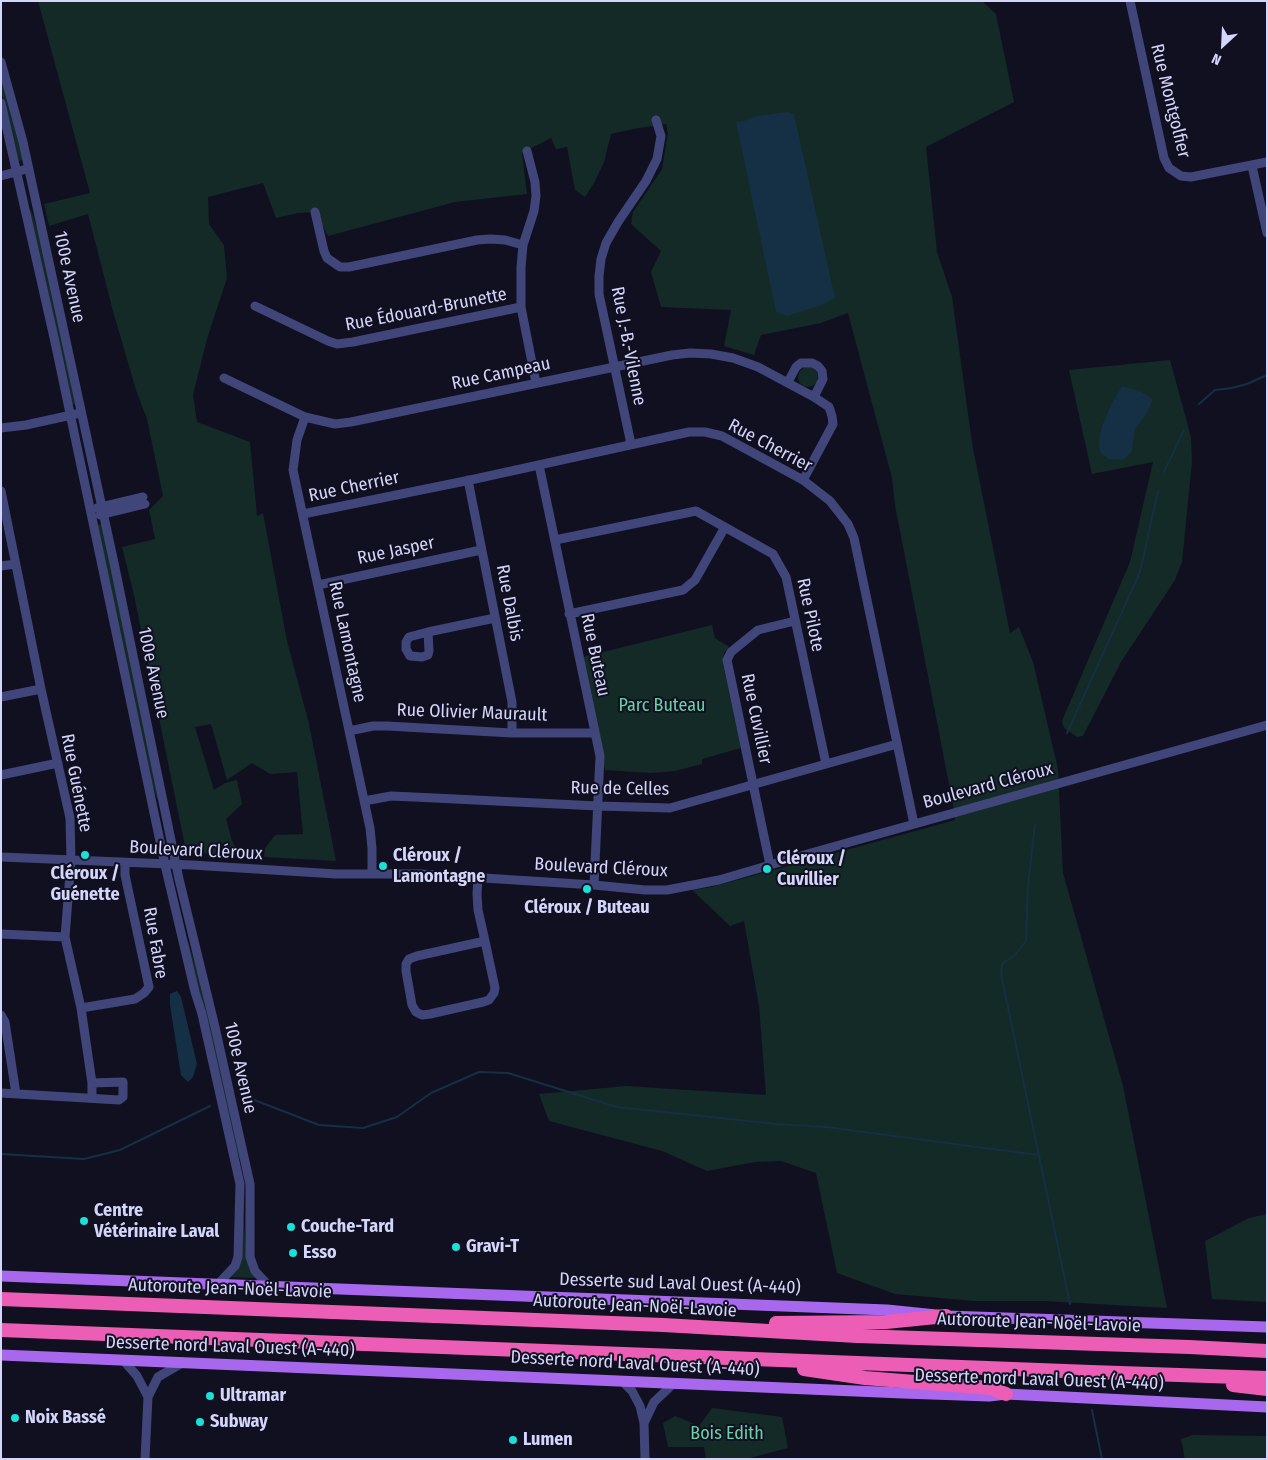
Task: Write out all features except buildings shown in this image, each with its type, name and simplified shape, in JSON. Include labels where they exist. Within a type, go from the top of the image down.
[{"type":"highway","name":"Autoroute Jean-Noël-Lavoie","points":[[1,1299],[663,1325],[857,1336],[1267,1351]]},
{"type":"highway","points":[[663,1325],[886,1322],[946,1316]]},
{"type":"highway","points":[[1,1330],[1267,1378]]},
{"type":"highway","points":[[1189,1347],[1267,1343]]},
{"type":"highway","points":[[731,1358],[865,1378],[990,1388],[1006,1394]]},
{"type":"highway","points":[[1162,1375],[1267,1390]]},
{"type":"main road","name":"Desserte sud Laval Ouest (A-440)","points":[[1,1276],[886,1310],[946,1316],[1267,1327]]},
{"type":"main road","name":"Desserte nord Laval Ouest (A-440)","points":[[1,1355],[673,1384],[970,1395],[1006,1394],[1267,1407]]},
{"type":"street","name":"Rue Montgolfier","points":[[1130,1],[1164,158],[1169,168],[1181,176],[1191,177],[1267,162]]},
{"type":"street","name":"100e Avenue","points":[[1,62],[18,122],[177,865],[250,1184],[250,1258],[255,1270],[270,1286]]},
{"type":"street","name":"100e Avenue","points":[[1,103],[18,172],[165,864],[205,1028],[240,1184],[238,1257],[233,1269],[218,1284]]},
{"type":"street","name":"Rue J.-B.-Vilenne","points":[[631,444],[599,294],[599,276],[601,259],[606,243],[653,170],[661,136],[656,120]]},
{"type":"street","points":[[528,151],[536,196],[534,211],[524,245],[521,267],[521,307],[536,383]]},
{"type":"street","points":[[1252,166],[1267,233]]},
{"type":"street","points":[[1,176],[28,169]]},
{"type":"street","points":[[315,212],[327,258],[340,267],[349,267],[490,238],[524,245]]},
{"type":"street","name":"Rue Édouard-Brunette","points":[[255,306],[328,342],[338,344],[521,307]]},
{"type":"street","name":"Rue Campeau","points":[[224,378],[306,417],[336,424],[672,355],[690,353],[711,354],[742,361],[758,367],[788,382],[829,407],[833,424],[803,480]]},
{"type":"street","points":[[788,382],[796,367],[801,364],[812,363],[818,366],[822,371],[823,379],[814,397]]},
{"type":"street","points":[[1,428],[26,425],[81,413]]},
{"type":"street","name":"Rue Lamontagne","points":[[306,417],[297,440],[293,470],[364,801],[372,848],[372,874]]},
{"type":"street","name":"Rue Cherrier","points":[[303,514],[689,432],[705,432],[722,436],[803,480],[830,501],[848,524],[854,538],[914,824]]},
{"type":"street","name":"Rue Buteau","points":[[539,465],[600,767],[594,885]]},
{"type":"street","name":"Rue Dalbis","points":[[468,480],[512,702],[512,733]]},
{"type":"street","name":"Rue Guénette","points":[[2,494],[41,689],[70,818],[71,860],[65,937],[81,1008],[92,1083],[92,1098]]},
{"type":"street","points":[[91,513],[144,500]]},
{"type":"street","name":"Rue Pilote","points":[[555,540],[696,511],[773,554],[786,577],[826,764]]},
{"type":"street","points":[[569,614],[683,590],[695,580],[726,527]]},
{"type":"street","name":"Rue Jasper","points":[[318,585],[481,550]]},
{"type":"street","points":[[1,566],[15,564]]},
{"type":"street","points":[[428,632],[495,618]]},
{"type":"street","name":"Rue Cuvillier","points":[[770,864],[728,665],[728,656],[758,630],[795,621]]},
{"type":"street","points":[[1,697],[41,689]]},
{"type":"street","name":"Boulevard Cléroux","points":[[1,857],[165,864],[327,874],[421,874],[667,890],[719,880],[770,864],[1267,725]]},
{"type":"street","name":"Rue Olivier Maurault","points":[[349,731],[373,726],[387,726],[512,733],[594,732]]},
{"type":"street","name":"Rue de Celles","points":[[364,801],[391,796],[670,808],[754,786],[897,744]]},
{"type":"street","points":[[1,775],[58,763]]},
{"type":"street","name":"Rue Fabre","points":[[81,1008],[135,999],[149,987],[124,863]]},
{"type":"street","points":[[478,877],[477,902],[495,988],[494,993],[489,1000],[430,1014],[416,1012],[412,1006],[406,971],[406,964],[409,959],[485,941]]},
{"type":"street","points":[[1,934],[65,937]]},
{"type":"street","points":[[1,1015],[5,1022],[16,1094]]},
{"type":"street","points":[[1,1093],[119,1100],[123,1097],[124,1084],[120,1081],[92,1083]]},
{"type":"street","points":[[123,1360],[137,1376],[148,1397]]},
{"type":"street","points":[[145,1459],[148,1397],[154,1383],[161,1374],[185,1362]]},
{"type":"street","points":[[622,1381],[637,1399],[644,1423],[645,1459]]},
{"type":"street","points":[[644,1423],[654,1402],[673,1384]]},
{"type":"green space","points":[[38,1],[982,1],[996,14],[1014,102],[926,147],[937,252],[952,297],[972,443],[1010,633],[1019,627],[1033,662],[1058,769],[1063,873],[1123,1086],[1167,1308],[1044,1301],[974,1301],[895,1294],[837,1273],[816,1173],[781,1161],[755,1162],[707,1171],[662,1151],[549,1121],[539,1094],[626,1086],[766,1095],[759,1006],[744,921],[730,926],[692,890],[712,887],[955,820],[895,505],[892,478],[848,313],[821,323],[761,335],[754,355],[724,346],[731,310],[661,307],[651,272],[661,251],[631,224],[633,212],[662,169],[668,133],[666,124],[611,134],[604,162],[585,197],[575,190],[567,147],[556,149],[551,138],[522,153],[527,194],[455,202],[328,236],[315,212],[298,213],[276,218],[263,183],[208,197],[209,224],[224,245],[227,278],[207,339],[193,395],[197,422],[250,442],[257,516],[263,513],[287,641],[309,724],[336,861],[264,857],[265,848],[275,835],[303,834],[297,772],[270,774],[252,763],[227,780],[211,724],[195,727],[214,790],[225,783],[237,780],[242,804],[226,819],[232,841],[238,852],[234,857],[186,851],[134,595],[122,547],[155,539],[149,510],[163,496],[147,419],[136,390],[113,311],[88,214],[49,226],[44,204],[90,193]]},
{"type":"green space","points":[[1,74],[23,160],[19,161],[1,91]]},
{"type":"green space","points":[[31,210],[41,240],[76,404],[71,405],[29,211]]},
{"type":"green space","points":[[1170,360],[1191,437],[1192,462],[1182,562],[1175,580],[1121,662],[1083,736],[1077,737],[1064,728],[1062,721],[1130,562],[1153,462],[1092,474],[1069,370]]},
{"type":"green space","points":[[808,367],[815,370],[818,377],[815,384],[808,387],[801,384],[798,377],[801,370]]},
{"type":"green space","points":[[102,524],[161,810],[151,781],[97,525]]},
{"type":"green space","name":"Parc Buteau","points":[[712,625],[715,638],[729,647],[724,653],[723,664],[741,748],[702,759],[702,764],[675,771],[650,773],[605,770],[583,657]]},
{"type":"green space","points":[[186,941],[188,941],[200,980],[242,1164],[235,1147]]},
{"type":"green space","points":[[1267,1214],[1267,1302],[1212,1299],[1205,1241],[1249,1218]]},
{"type":"green space","points":[[243,1216],[247,1254],[256,1278],[231,1277]]},
{"type":"green space","name":"Bois Edith","points":[[712,1408],[782,1417],[788,1448],[746,1459],[706,1459],[704,1447],[668,1447],[663,1423],[675,1416],[699,1426]]},
{"type":"green space","points":[[1193,1435],[1267,1436],[1267,1459],[1185,1459],[1181,1439]]},
{"type":"water","points":[[788,112],[794,114],[835,298],[822,305],[787,316],[776,312],[736,122],[756,116]]},
{"type":"water","points":[[1122,386],[1141,392],[1153,399],[1146,415],[1135,429],[1132,451],[1123,460],[1109,459],[1100,452],[1099,441],[1102,426]]},
{"type":"water","points":[[177,991],[181,997],[197,1064],[193,1077],[188,1082],[181,1075],[170,1005],[170,994]]},
{"type":"waterway","points":[[1199,404],[1215,390],[1247,384],[1267,375]]},
{"type":"waterway","points":[[1164,472],[1184,430]]},
{"type":"waterway","points":[[1067,733],[1140,572],[1158,491]]},
{"type":"waterway","points":[[1035,824],[1028,886],[1026,941],[1015,955],[1002,964],[1001,974],[1070,1304]]},
{"type":"waterway","points":[[244,1096],[319,1125],[363,1128],[397,1117],[431,1093],[479,1072],[508,1073],[617,1107],[776,1124],[826,1127],[1038,1155]]},
{"type":"waterway","points":[[1,1154],[84,1159],[120,1150],[210,1106]]},
{"type":"waterway","points":[[1092,1410],[1102,1459]]},
{"type":"place","name":"Cléroux / Guénette","points":[[85,855]]},
{"type":"place","name":"Cléroux / Lamontagne","points":[[383,866]]},
{"type":"place","name":"Cléroux / Cuvillier","points":[[767,869]]},
{"type":"place","name":"Cléroux / Buteau","points":[[587,889]]},
{"type":"place","name":"Centre Vétérinaire Laval","points":[[84,1221]]},
{"type":"place","name":"Couche-Tard","points":[[291,1227]]},
{"type":"place","name":"Gravi-T","points":[[456,1247]]},
{"type":"place","name":"Esso","points":[[293,1253]]},
{"type":"place","name":"Ultramar","points":[[210,1396]]},
{"type":"place","name":"Noix Bassé","points":[[15,1418]]},
{"type":"place","name":"Subway","points":[[200,1422]]},
{"type":"place","name":"Lumen","points":[[513,1440]]}]
